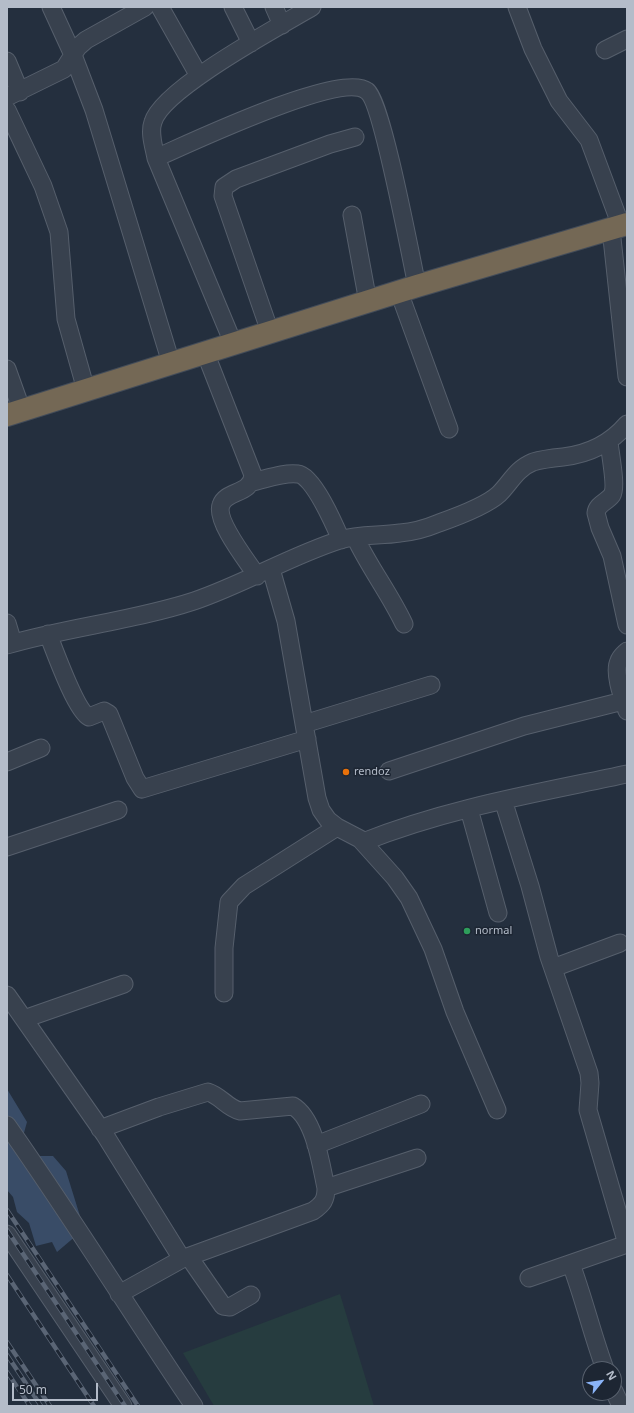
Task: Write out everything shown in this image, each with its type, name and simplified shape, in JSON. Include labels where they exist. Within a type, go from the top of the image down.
[{"type":"highway","points":[[14,413],[233,343],[620,226]]},
{"type":"street","points":[[51,7],[73,55],[103,140],[171,363]]},
{"type":"street","points":[[7,61],[13,94],[64,69],[73,55],[86,40],[123,12],[145,7]]},
{"type":"street","points":[[160,7],[199,76]]},
{"type":"street","points":[[233,7],[251,43]]},
{"type":"street","points":[[274,7],[282,25]]},
{"type":"street","points":[[233,343],[156,158],[152,133],[152,122],[157,113],[199,76],[312,7]]},
{"type":"street","points":[[517,7],[533,48],[559,101],[589,140],[620,226],[627,377]]},
{"type":"street","points":[[605,50],[627,39]]},
{"type":"street","points":[[156,158],[291,102],[333,91],[362,88],[368,92],[377,111],[387,147],[408,289],[449,429]]},
{"type":"street","points":[[7,110],[43,186],[58,232],[66,319],[86,390]]},
{"type":"street","points":[[270,332],[223,196],[224,187],[236,179],[330,144],[355,137]]},
{"type":"street","points":[[352,215],[368,302]]},
{"type":"street","points":[[205,352],[253,475],[252,482],[248,487],[224,501],[221,505],[220,511],[230,535],[264,572],[284,614],[317,798],[325,815],[337,827],[353,834],[363,842],[395,878],[418,915],[434,949],[455,1012],[497,1110]]},
{"type":"street","points":[[7,369],[14,413]]},
{"type":"street","points":[[7,623],[10,644],[48,634],[171,608],[348,539],[401,533],[440,523],[486,503],[499,494],[515,473],[533,462],[578,455],[593,450],[609,442],[627,424]]},
{"type":"street","points":[[609,442],[614,490],[612,495],[599,506],[596,513],[600,528],[612,556],[627,625]]},
{"type":"street","points":[[252,482],[291,474],[300,474],[306,477],[348,539],[366,560],[390,598],[404,624]]},
{"type":"street","points":[[48,634],[67,683],[84,713],[89,717],[104,711],[109,714],[135,778],[142,789],[305,732],[431,685]]},
{"type":"street","points":[[389,771],[524,726],[625,706],[618,665],[619,660],[627,651]]},
{"type":"street","points":[[7,762],[41,748]]},
{"type":"street","points":[[363,842],[415,823],[503,800],[627,774]]},
{"type":"street","points":[[503,800],[530,886],[552,968],[589,1073],[590,1083],[588,1110],[627,1244],[594,1254],[571,1264],[529,1278]]},
{"type":"street","points":[[469,809],[498,913]]},
{"type":"street","points":[[7,847],[118,810]]},
{"type":"street","points":[[224,993],[224,948],[229,902],[244,886],[337,827]]},
{"type":"street","points":[[552,968],[620,943]]},
{"type":"street","points":[[24,1019],[124,984]]},
{"type":"street","points":[[7,995],[100,1129],[185,1258],[223,1306],[230,1307],[251,1295]]},
{"type":"street","points":[[100,1129],[159,1107],[208,1092],[215,1094],[233,1109],[240,1111],[293,1106],[300,1110],[305,1117],[316,1145],[326,1188],[326,1198],[322,1205],[313,1211],[185,1258],[119,1294]]},
{"type":"street","points":[[316,1145],[421,1104]]},
{"type":"street","points":[[7,1125],[52,1188],[119,1294],[194,1406]]},
{"type":"street","points":[[326,1188],[417,1158]]},
{"type":"street","points":[[7,1234],[124,1406]]},
{"type":"street","points":[[571,1264],[584,1300],[593,1336],[602,1361]]},
{"type":"green space","points":[[340,1294],[374,1406],[214,1406],[183,1353]]},
{"type":"water","points":[[7,1089],[27,1122],[22,1140],[27,1156],[53,1156],[66,1171],[84,1229],[57,1252],[52,1242],[36,1246],[29,1223],[17,1212],[13,1197],[7,1190]]},
{"type":"railway","points":[[7,1210],[138,1406]]},
{"type":"railway","points":[[7,1230],[125,1406]]},
{"type":"railway","points":[[7,1275],[94,1406]]},
{"type":"railway","points":[[7,1342],[50,1406]]},
{"type":"railway","points":[[7,1355],[41,1406]]},
{"type":"railway","points":[[7,1372],[30,1406]]},
{"type":"place","name":"rendoz","points":[[346,772]]},
{"type":"place","name":"normal","points":[[467,931]]}]
